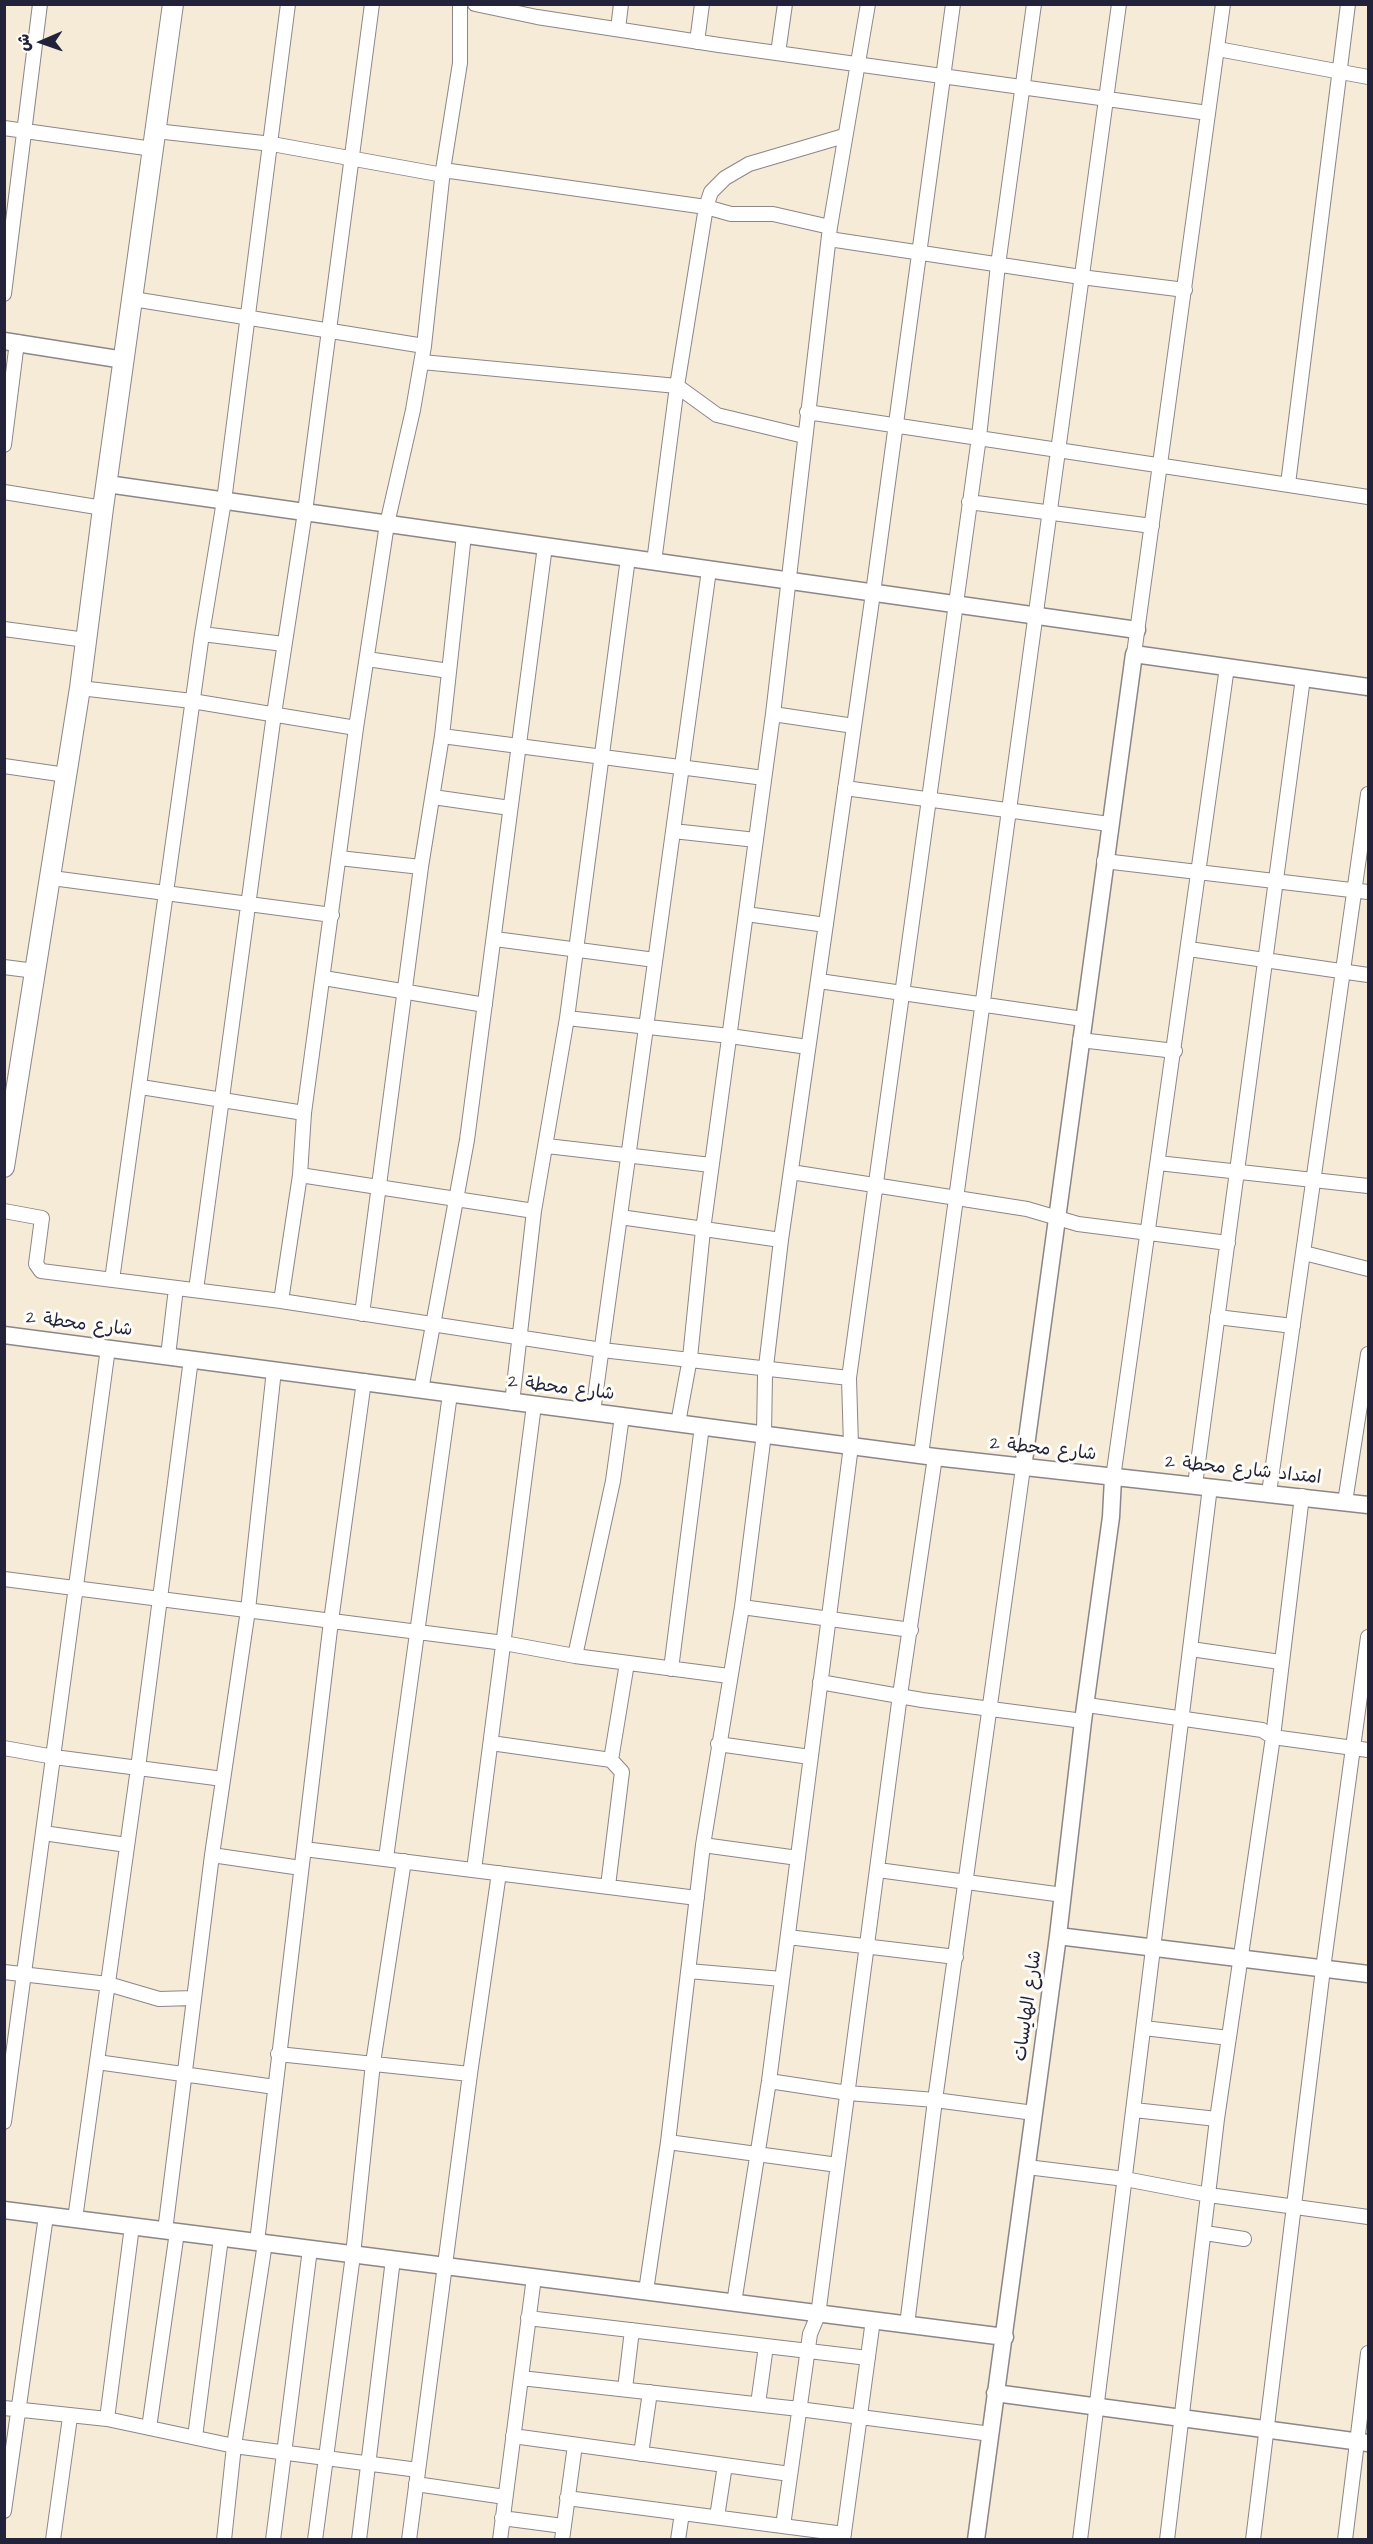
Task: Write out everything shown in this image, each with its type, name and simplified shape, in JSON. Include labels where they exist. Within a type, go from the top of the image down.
[{"type":"main road","points":[[5,1159],[52,878],[80,688],[102,507],[173,4]]},
{"type":"street","points":[[4,294],[40,4]]},
{"type":"street","points":[[112,1280],[141,1087],[192,700],[224,501],[272,144],[288,4]]},
{"type":"street","points":[[196,1290],[250,906],[274,714],[305,512],[372,4]]},
{"type":"street","points":[[281,1301],[300,1175],[303,1113],[324,978],[356,728],[387,524],[422,363],[443,172],[460,63],[460,4]]},
{"type":"street","points":[[475,4],[538,11],[618,29],[697,42],[1208,113]]},
{"type":"street","points":[[618,29],[621,4]]},
{"type":"street","points":[[697,42],[702,4]]},
{"type":"street","points":[[778,53],[785,4]]},
{"type":"street","points":[[678,1423],[690,1358],[711,1165],[773,714],[829,233],[868,4]]},
{"type":"street","points":[[646,2291],[668,2142],[703,1845],[742,1607],[764,1434],[766,1369],[781,1240],[873,593],[894,425],[945,75],[953,4]]},
{"type":"street","points":[[735,2303],[769,2081],[851,1446],[849,1378],[979,436],[998,265],[1035,4]]},
{"type":"street","points":[[783,2526],[812,2324],[818,2315],[900,1695],[911,1630],[956,1196],[1119,4]]},
{"type":"street","points":[[907,2325],[935,2100],[991,1710],[1109,824],[1161,465],[1223,4]]},
{"type":"street","points":[[1288,484],[1348,4]]},
{"type":"street","points":[[1218,49],[1368,77]]},
{"type":"street","points":[[4,128],[155,140],[272,144],[443,172],[706,207],[739,215],[773,214],[829,233],[920,252],[1081,277],[1185,290]]},
{"type":"street","points":[[654,562],[677,386],[706,207],[717,184],[741,168],[844,136]]},
{"type":"street","points":[[133,299],[424,346]]},
{"type":"street","points":[[4,445],[11,341],[124,360]]},
{"type":"street","points":[[422,363],[677,386],[717,415],[804,436]]},
{"type":"street","points":[[807,412],[979,436],[1368,497]]},
{"type":"street","points":[[107,484],[1137,630]]},
{"type":"street","points":[[4,492],[102,507]]},
{"type":"street","points":[[969,502],[1152,526]]},
{"type":"street","points":[[362,1314],[421,867],[442,736],[465,535]]},
{"type":"street","points":[[421,1390],[458,1200],[495,939],[545,546]]},
{"type":"street","points":[[512,1403],[534,1211],[547,1146],[567,1018],[627,558]]},
{"type":"street","points":[[593,1412],[709,570]]},
{"type":"street","points":[[4,629],[86,640]]},
{"type":"street","points":[[202,634],[284,644]]},
{"type":"street","points":[[1134,654],[1368,687]]},
{"type":"street","points":[[367,659],[449,671]]},
{"type":"street","points":[[1113,1478],[1175,1051],[1227,667]]},
{"type":"street","points":[[1080,2540],[1191,1649],[1217,1317],[1303,678]]},
{"type":"street","points":[[80,688],[192,700],[356,728]]},
{"type":"street","points":[[773,714],[854,726]]},
{"type":"street","points":[[442,736],[764,778]]},
{"type":"street","points":[[4,766],[66,775]]},
{"type":"street","points":[[845,788],[1109,824]]},
{"type":"street","points":[[1269,1493],[1368,794]]},
{"type":"street","points":[[432,797],[510,808]]},
{"type":"street","points":[[673,831],[756,840]]},
{"type":"street","points":[[339,858],[421,867]]},
{"type":"street","points":[[1104,861],[1368,892]]},
{"type":"street","points":[[52,878],[250,906],[332,915]]},
{"type":"street","points":[[746,914],[826,925]]},
{"type":"street","points":[[495,939],[655,960]]},
{"type":"street","points":[[1189,949],[1368,975]]},
{"type":"street","points":[[4,967],[35,971]]},
{"type":"street","points":[[324,978],[485,1005]]},
{"type":"street","points":[[819,981],[1083,1019]]},
{"type":"street","points":[[567,1018],[730,1035],[808,1047]]},
{"type":"street","points":[[1080,1040],[1175,1051]]},
{"type":"street","points":[[141,1087],[222,1098],[303,1113]]},
{"type":"street","points":[[547,1146],[711,1165]]},
{"type":"street","points":[[1158,1163],[1368,1186]]},
{"type":"street","points":[[791,1172],[956,1196],[1027,1209],[1078,1224],[1228,1243]]},
{"type":"street","points":[[300,1175],[534,1211]]},
{"type":"street","points":[[4,1211],[42,1218],[36,1264],[41,1271],[281,1301],[602,1350],[690,1358],[849,1378]]},
{"type":"street","points":[[620,1217],[781,1240]]},
{"type":"street","points":[[1304,1253],[1368,1269]]},
{"type":"street","points":[[168,1356],[176,1288]]},
{"type":"street","points":[[1217,1317],[1293,1326]]},
{"type":"street","name":"شارع محطة 2","points":[[4,1335],[364,1381],[512,1403],[1113,1478]]},
{"type":"street","points":[[4,2122],[108,1348]]},
{"type":"street","points":[[1345,1502],[1368,1354]]},
{"type":"street","points":[[75,2219],[161,1598],[191,1359]]},
{"type":"street","points":[[149,2428],[171,2231],[185,2074],[212,1856],[248,1610],[274,1370]]},
{"type":"street","points":[[224,2540],[261,2243],[278,2054],[331,1621],[364,1381]]},
{"type":"street","points":[[386,1858],[450,1394]]},
{"type":"street","points":[[474,1870],[534,1405]]},
{"type":"street","points":[[575,1656],[613,1482],[622,1416]]},
{"type":"street","points":[[671,1669],[702,1426]]},
{"type":"street","name":"امتداد شارع محطة 2","points":[[1113,1478],[1302,1496],[1368,1505]]},
{"type":"street","name":"شارع الهايسات","points":[[976,2540],[1058,1936],[1111,1517],[1113,1478]]},
{"type":"street","points":[[1167,2540],[1217,2119],[1273,1737],[1280,1662],[1302,1496]]},
{"type":"street","points":[[4,1579],[417,1631],[575,1656],[729,1676]]},
{"type":"street","points":[[742,1607],[829,1617],[911,1630]]},
{"type":"street","points":[[1252,2540],[1323,1969],[1368,1637]]},
{"type":"street","points":[[1191,1649],[1280,1662]]},
{"type":"street","points":[[612,1760],[627,1663]]},
{"type":"street","points":[[820,1682],[991,1710],[1183,1718],[1262,1730],[1273,1737],[1368,1750]]},
{"type":"street","points":[[491,1743],[612,1760],[622,1772],[608,1886]]},
{"type":"street","points":[[718,1744],[810,1757]]},
{"type":"street","points":[[4,1748],[54,1757],[223,1779]]},
{"type":"street","points":[[44,1833],[127,1845]]},
{"type":"street","points":[[703,1845],[798,1858]]},
{"type":"street","points":[[304,1849],[697,1898]]},
{"type":"street","points":[[212,1856],[301,1868]]},
{"type":"street","points":[[315,2540],[353,2255],[373,2063],[404,1861]]},
{"type":"street","points":[[878,1870],[1063,1895]]},
{"type":"street","points":[[409,2540],[470,2074],[500,1873]]},
{"type":"street","points":[[1058,1936],[1368,1974]]},
{"type":"street","points":[[788,1937],[956,1957]]},
{"type":"street","points":[[688,1971],[782,1979]]},
{"type":"street","points":[[4,1972],[108,1984],[159,1999],[194,1998]]},
{"type":"street","points":[[1144,2028],[1229,2038]]},
{"type":"street","points":[[278,2054],[470,2074]]},
{"type":"street","points":[[97,2062],[275,2087]]},
{"type":"street","points":[[769,2081],[848,2093],[935,2100],[1034,2113]]},
{"type":"street","points":[[1134,2110],[1217,2119]]},
{"type":"street","points":[[668,2142],[838,2166]]},
{"type":"street","points":[[1027,2167],[1125,2179],[1209,2195],[1368,2217]]},
{"type":"street","points":[[4,2210],[1005,2337]]},
{"type":"street","points":[[4,2511],[20,2412],[46,2216]]},
{"type":"street","points":[[108,2419],[132,2226]]},
{"type":"street","points":[[1205,2234],[1244,2239]]},
{"type":"street","points":[[195,2437],[220,2238]]},
{"type":"street","points":[[273,2540],[286,2453],[310,2249]]},
{"type":"street","points":[[359,2540],[393,2259]]},
{"type":"street","points":[[500,2540],[534,2277]]},
{"type":"street","points":[[528,2318],[868,2358]]},
{"type":"street","points":[[567,2498],[783,2526],[843,2537],[873,2320]]},
{"type":"street","points":[[625,2389],[632,2330]]},
{"type":"street","points":[[758,2404],[766,2346]]},
{"type":"street","points":[[1345,2540],[1363,2442],[1368,2354]]},
{"type":"street","points":[[521,2378],[758,2404],[991,2434]]},
{"type":"street","points":[[641,2454],[650,2392]]},
{"type":"street","points":[[995,2393],[1363,2442]]},
{"type":"street","points":[[4,2408],[20,2412],[108,2419],[234,2446],[367,2464],[505,2497]]},
{"type":"street","points":[[53,2540],[70,2416]]},
{"type":"street","points":[[513,2436],[790,2474]]},
{"type":"street","points":[[502,2518],[562,2533],[575,2445]]},
{"type":"street","points":[[717,2517],[725,2465]]},
{"type":"street","points":[[678,2540],[682,2513]]}]
